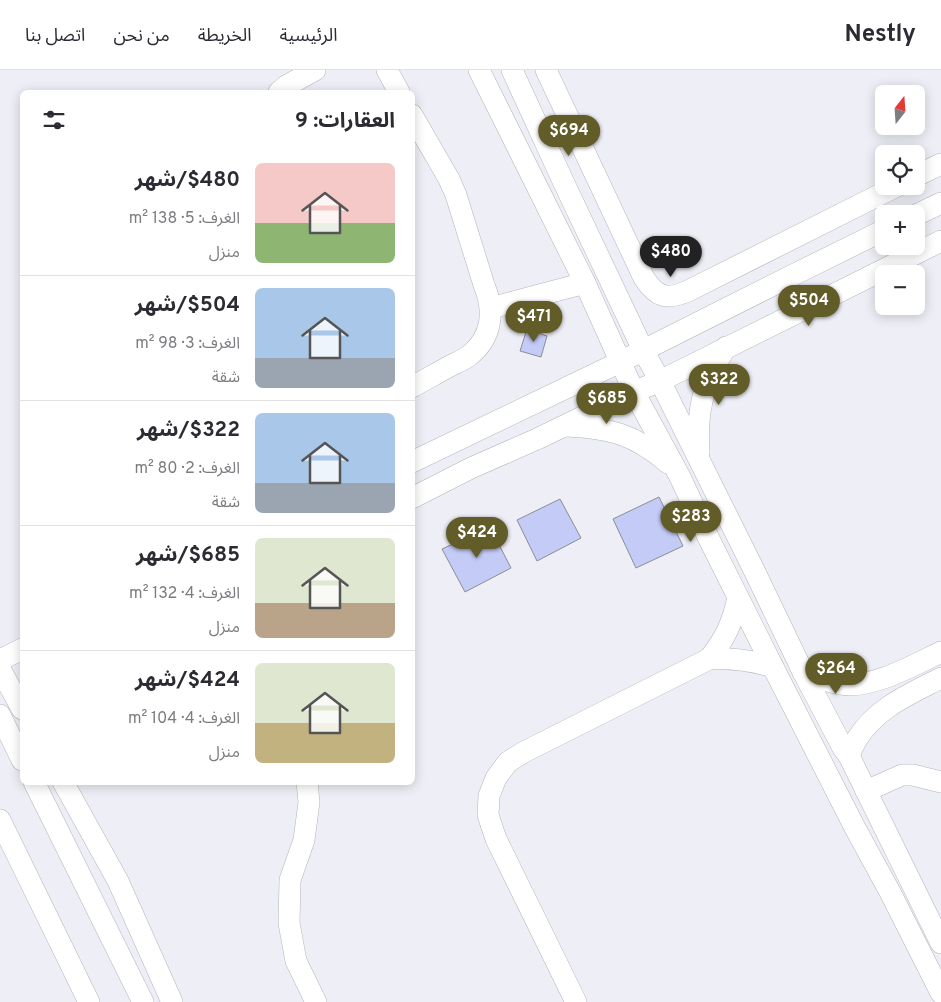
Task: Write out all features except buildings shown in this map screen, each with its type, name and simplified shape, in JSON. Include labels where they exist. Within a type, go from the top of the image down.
[{"type":"street","points":[[281,90],[315,70]]},
{"type":"street","points":[[387,70],[398,90]]},
{"type":"street","points":[[479,70],[585,283],[634,392],[680,477],[773,667],[941,993]]},
{"type":"street","points":[[512,70],[643,350],[660,380],[803,672],[866,791],[941,943]]},
{"type":"street","points":[[546,70],[644,278],[652,289],[663,296],[676,296],[878,195]]},
{"type":"street","points":[[415,120],[446,173],[456,195],[489,296],[491,308],[488,330],[476,349],[468,356],[415,385]]},
{"type":"street","points":[[925,172],[941,164]]},
{"type":"street","points":[[563,181],[592,167]]},
{"type":"street","points":[[925,210],[941,202]]},
{"type":"street","points":[[415,461],[620,362],[875,234]]},
{"type":"street","points":[[415,496],[471,468],[660,380],[941,241]]},
{"type":"street","points":[[777,246],[791,276]]},
{"type":"street","points":[[491,308],[585,283]]},
{"type":"street","points":[[700,462],[698,422],[701,402],[715,365],[726,347]]},
{"type":"street","points":[[563,426],[604,429],[624,434],[658,454],[674,468]]},
{"type":"street","points":[[576,1002],[496,839],[488,816],[489,796],[496,778],[508,762],[524,752],[709,659],[720,646],[729,630],[735,614],[738,597]]},
{"type":"street","points":[[0,660],[20,650]]},
{"type":"street","points":[[803,672],[840,684],[856,686],[873,682],[941,652]]},
{"type":"street","points":[[709,659],[741,659],[773,667]]},
{"type":"street","points":[[0,669],[14,697]]},
{"type":"street","points":[[820,759],[846,752],[876,716],[888,706],[941,678]]},
{"type":"street","points":[[0,715],[20,756]]},
{"type":"street","points":[[866,791],[902,776],[913,775],[941,782]]},
{"type":"street","points":[[35,785],[143,1002]]},
{"type":"street","points":[[65,785],[118,881],[172,1002]]},
{"type":"street","points":[[307,785],[309,802],[304,840],[290,880],[289,923],[296,961],[316,1002]]},
{"type":"street","points":[[0,820],[89,1002]]}]
